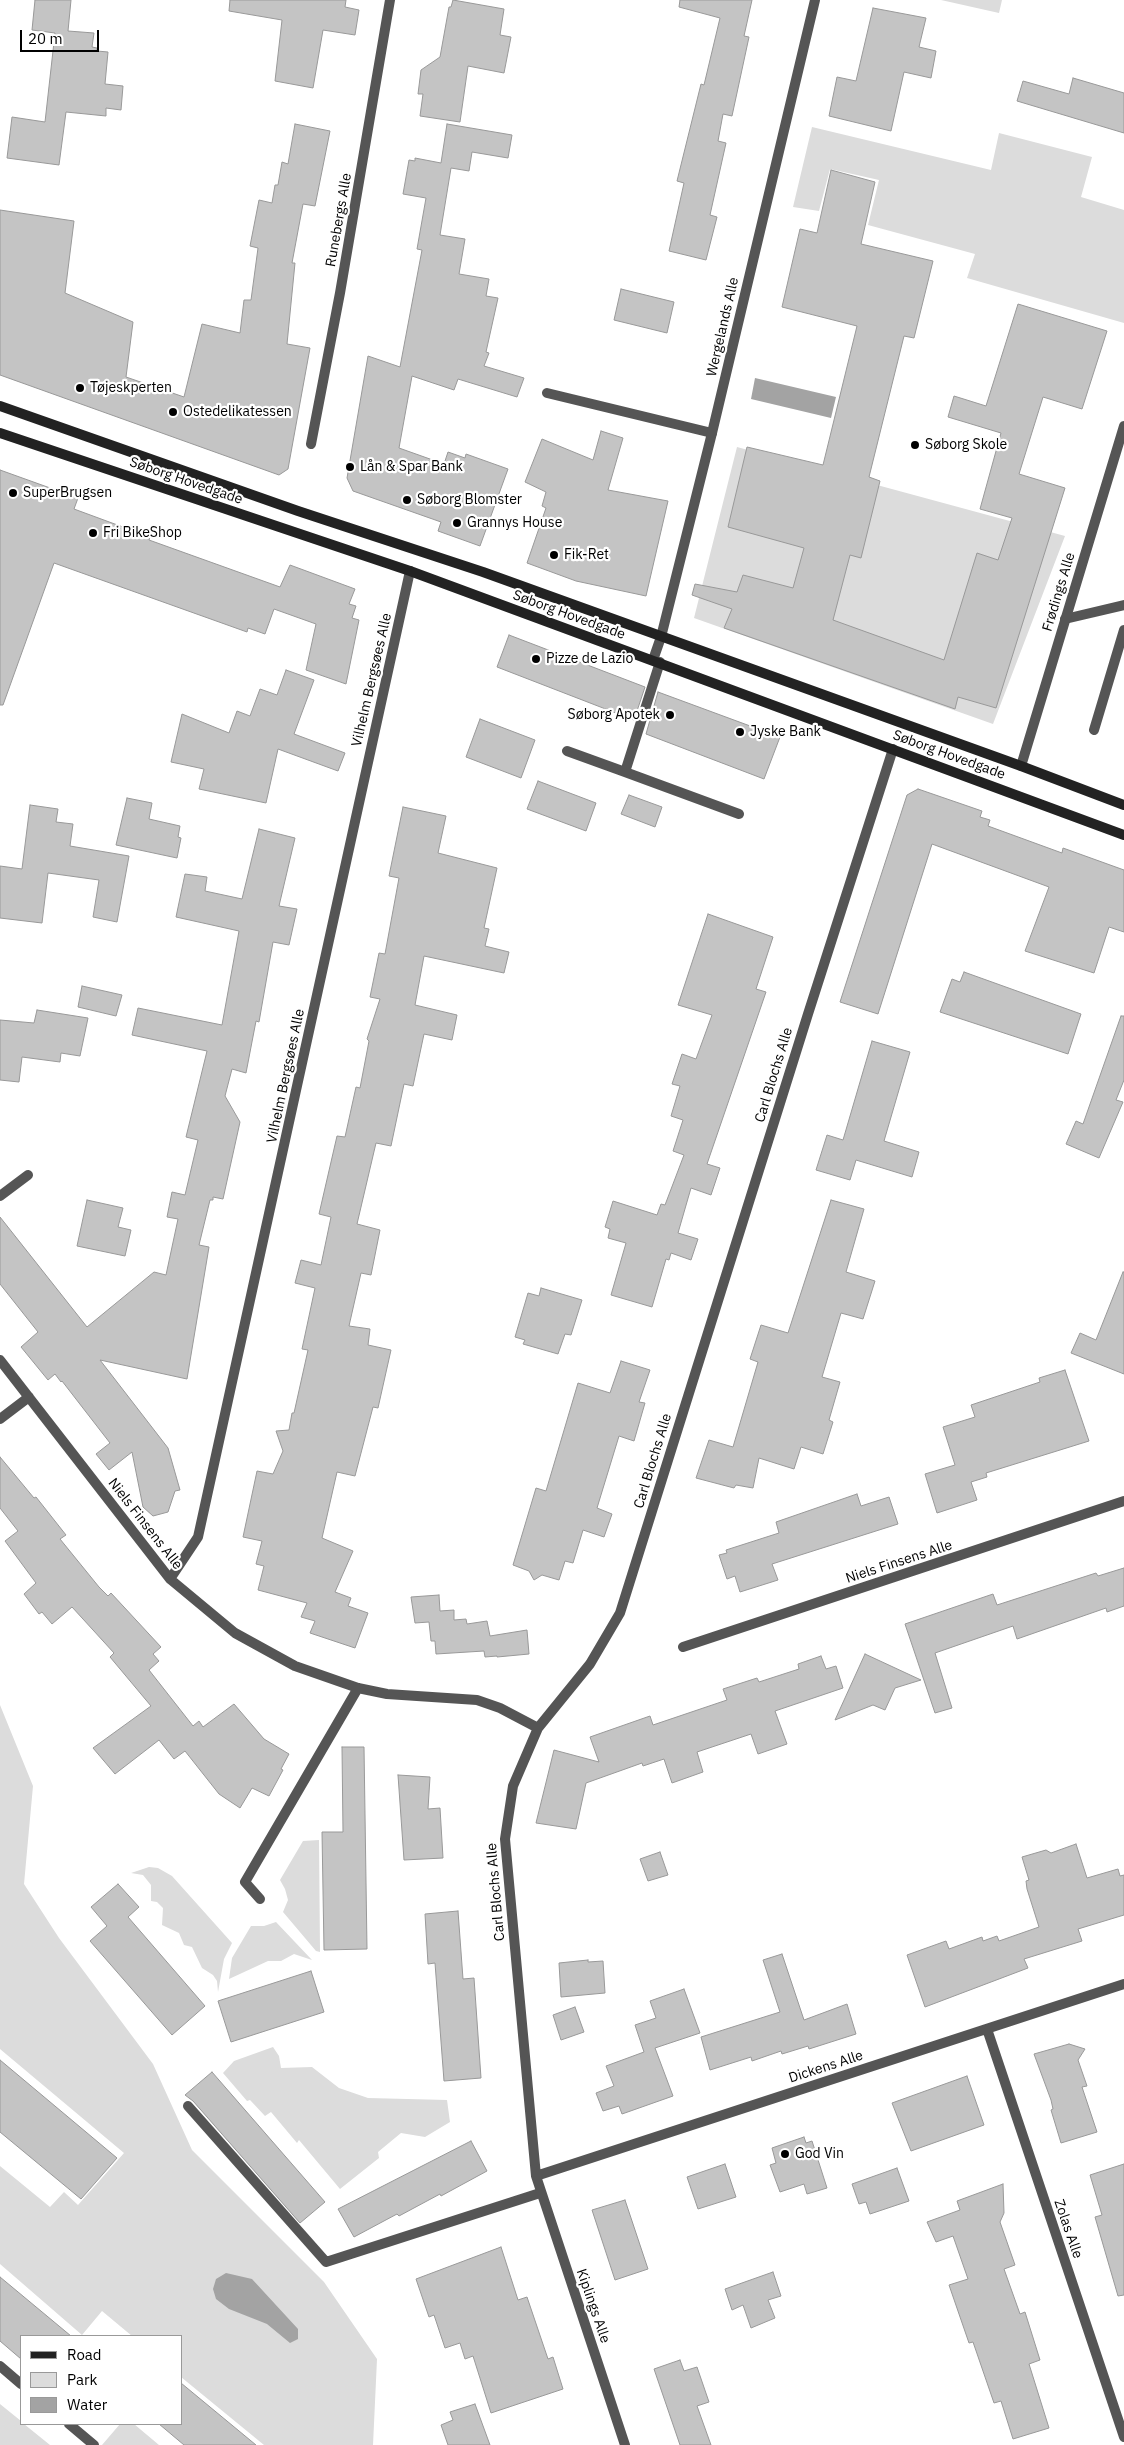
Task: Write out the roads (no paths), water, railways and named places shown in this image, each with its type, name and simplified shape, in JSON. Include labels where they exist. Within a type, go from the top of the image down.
[{"type":"street","name":"Runebergs Alle","points":[[311,444],[340,293],[390,0]]},
{"type":"street","name":"Wergelands Alle","points":[[625,772],[656,661],[816,0]]},
{"type":"street","points":[[547,393],[712,433]]},
{"type":"street","name":"Søborg Hovedgade","points":[[0,406],[298,510],[416,548],[1021,766],[1124,805]]},
{"type":"street","name":"Frødings Alle","points":[[1021,766],[1124,426]]},
{"type":"street","name":"Søborg Hovedgade","points":[[0,433],[410,570],[1124,835]]},
{"type":"street","name":"Vilhelm Bergsøes Alle","points":[[170,1579],[198,1537],[410,570]]},
{"type":"street","points":[[1065,619],[1124,605]]},
{"type":"street","points":[[1094,730],[1124,630]]},
{"type":"street","name":"Carl Blochs Alle","points":[[536,2176],[505,1839],[513,1786],[538,1728],[590,1664],[620,1613],[893,749]]},
{"type":"street","points":[[567,751],[739,814]]},
{"type":"street","points":[[0,1196],[28,1175]]},
{"type":"street","name":"Niels Finsens Alle","points":[[0,1360],[170,1579],[235,1633],[296,1666],[358,1688],[387,1694],[477,1700],[500,1708],[538,1728]]},
{"type":"street","points":[[0,1419],[29,1397]]},
{"type":"street","name":"Niels Finsens Alle","points":[[683,1647],[1124,1501]]},
{"type":"street","points":[[260,1899],[245,1882],[358,1688]]},
{"type":"street","name":"Dickens Alle","points":[[536,2176],[1124,1984]]},
{"type":"street","name":"Zolas Alle","points":[[987,2029],[1124,2437]]},
{"type":"street","points":[[188,2106],[326,2262],[540,2193]]},
{"type":"street","name":"Kiplings Alle","points":[[536,2176],[540,2193],[625,2445]]},
{"type":"street","points":[[0,2366],[20,2383]]},
{"type":"street","points":[[70,2425],[94,2445]]},
{"type":"water","points":[[755,378],[836,397],[831,418],[751,399]]},
{"type":"water","points":[[226,2273],[252,2279],[298,2329],[298,2339],[290,2343],[267,2324],[229,2309],[216,2299],[213,2289],[216,2279]]},
{"type":"place","name":"Tøjeskperten","points":[[80,388]]},
{"type":"place","name":"Ostedelikatessen","points":[[173,412]]},
{"type":"place","name":"Søborg Skole","points":[[915,445]]},
{"type":"place","name":"Lån & Spar Bank","points":[[350,467]]},
{"type":"place","name":"SuperBrugsen","points":[[13,493]]},
{"type":"place","name":"Søborg Blomster","points":[[407,500]]},
{"type":"place","name":"Grannys House","points":[[457,523]]},
{"type":"place","name":"Fri BikeShop","points":[[93,533]]},
{"type":"place","name":"Fik-Ret","points":[[554,555]]},
{"type":"place","name":"Pizze de Lazio","points":[[536,659]]},
{"type":"place","name":"Søborg Apotek","points":[[670,715]]},
{"type":"place","name":"Jyske Bank","points":[[740,732]]},
{"type":"place","name":"God Vin","points":[[785,2154]]}]
